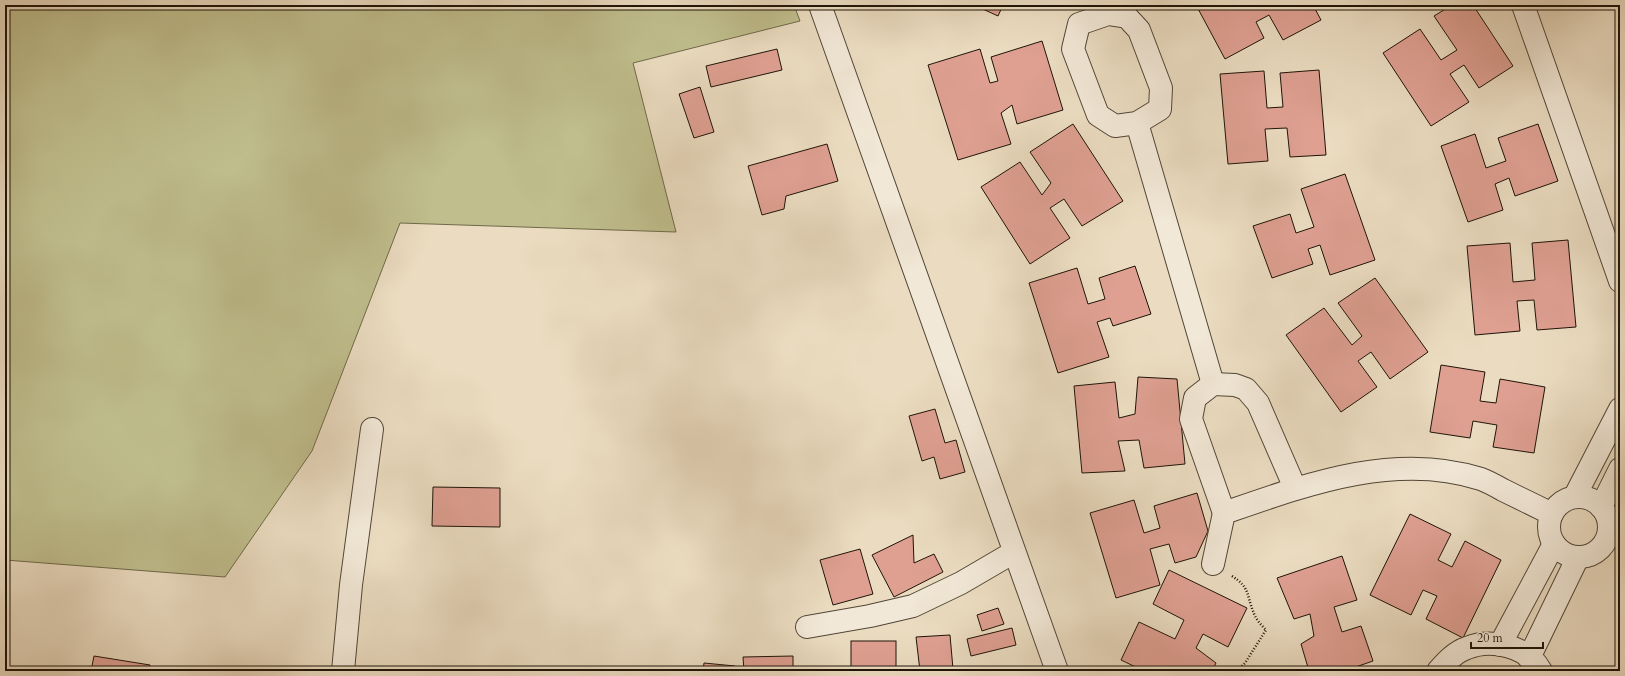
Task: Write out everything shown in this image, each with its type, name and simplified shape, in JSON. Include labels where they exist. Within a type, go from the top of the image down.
[{"type":"street","points":[[820,5],[1056,671]]},
{"type":"street","points":[[1523,5],[1620,281]]},
{"type":"street","points":[[1129,11],[1139,30],[1161,88],[1160,109],[1137,123],[1115,126],[1098,115],[1073,49],[1079,24],[1108,14],[1129,11]]},
{"type":"street","points":[[1137,123],[1213,384]]},
{"type":"street","points":[[1213,564],[1224,513],[1191,419],[1195,398],[1213,384],[1235,385],[1246,389],[1258,403],[1296,488]]},
{"type":"street","points":[[1576,496],[1620,409]]},
{"type":"street","points":[[343,671],[351,585],[372,429]]},
{"type":"street","points":[[1224,513],[1296,488],[1352,475],[1396,469],[1438,470],[1482,479],[1552,514]]},
{"type":"street","points":[[1601,507],[1620,469]]},
{"type":"street","points":[[1576,496],[1589,499],[1601,507],[1608,520],[1609,530],[1601,547],[1593,554],[1578,557],[1564,553],[1554,544],[1549,529],[1550,519],[1560,503],[1576,496]]},
{"type":"street","points":[[1500,645],[1554,544]]},
{"type":"street","points":[[807,627],[913,606],[961,583],[1014,552]]},
{"type":"street","points":[[1438,671],[1449,658],[1467,648],[1486,644],[1507,646],[1525,654],[1535,665],[1578,557]]},
{"type":"path","points":[[1213,564],[1243,583],[1250,598],[1253,612],[1266,630],[1245,663],[1237,671]]},
{"type":"shaded area","points":[[5,5],[794,5],[800,21],[633,63],[676,232],[400,223],[312,451],[225,577],[5,560]]},
{"type":"building","points":[[974,5],[1003,5],[998,16]]},
{"type":"building","points":[[1196,5],[1313,5],[1321,20],[1283,40],[1269,15],[1256,22],[1264,38],[1225,59]]},
{"type":"building","points":[[1355,5],[1374,5],[1355,8]]},
{"type":"building","points":[[1452,5],[1473,5],[1513,66],[1479,88],[1464,65],[1450,74],[1469,102],[1431,126],[1383,53],[1420,29],[1441,60],[1457,50],[1434,16]]},
{"type":"building","points":[[1042,41],[1063,110],[1017,124],[1012,105],[1001,113],[1011,144],[958,160],[928,65],[980,49],[990,83],[998,81],[991,57]]},
{"type":"building","points":[[777,49],[782,70],[711,87],[706,66]]},
{"type":"building","points":[[1319,70],[1326,155],[1290,157],[1287,128],[1265,129],[1268,161],[1228,164],[1220,74],[1264,71],[1267,108],[1283,107],[1280,73]]},
{"type":"building","points":[[700,87],[714,132],[694,138],[679,94]]},
{"type":"building","points":[[1073,124],[1123,201],[1082,226],[1064,199],[1050,208],[1070,238],[1030,264],[981,187],[1020,162],[1042,195],[1051,183],[1030,152]]},
{"type":"building","points":[[1538,124],[1558,181],[1515,196],[1509,178],[1495,184],[1503,210],[1468,222],[1441,146],[1475,134],[1486,168],[1506,161],[1498,138]]},
{"type":"building","points":[[827,144],[838,181],[786,196],[784,209],[762,215],[748,166]]},
{"type":"building","points":[[1345,174],[1375,260],[1330,275],[1320,245],[1308,249],[1313,264],[1272,278],[1253,226],[1290,214],[1296,233],[1314,227],[1301,189]]},
{"type":"building","points":[[1568,240],[1576,327],[1537,330],[1534,300],[1517,301],[1520,331],[1475,335],[1467,246],[1510,243],[1513,282],[1535,280],[1532,243]]},
{"type":"building","points":[[1135,266],[1151,314],[1113,326],[1110,318],[1097,322],[1109,357],[1058,373],[1029,283],[1077,268],[1088,304],[1105,299],[1099,278]]},
{"type":"building","points":[[1375,278],[1428,352],[1390,379],[1371,352],[1358,361],[1377,387],[1341,412],[1286,335],[1324,308],[1352,345],[1362,336],[1338,303]]},
{"type":"building","points":[[1441,365],[1485,372],[1480,401],[1496,403],[1500,379],[1545,387],[1534,453],[1493,447],[1497,425],[1473,421],[1470,438],[1430,432]]},
{"type":"building","points":[[1138,377],[1177,379],[1185,464],[1144,468],[1139,440],[1118,441],[1125,471],[1082,473],[1074,386],[1115,382],[1119,418],[1135,414]]},
{"type":"building","points":[[935,409],[945,443],[956,440],[965,472],[940,479],[934,457],[922,461],[909,416]]},
{"type":"building","points":[[433,487],[500,488],[500,527],[432,526]]},
{"type":"building","points":[[1197,493],[1208,531],[1196,557],[1175,563],[1169,544],[1150,549],[1160,585],[1116,598],[1090,513],[1134,500],[1144,533],[1160,528],[1154,506]]},
{"type":"building","points":[[1410,514],[1451,534],[1438,560],[1452,567],[1465,541],[1501,560],[1463,638],[1426,619],[1437,596],[1423,590],[1411,615],[1370,595]]},
{"type":"building","points":[[913,535],[914,563],[934,554],[943,572],[894,597],[872,555]]},
{"type":"building","points":[[860,549],[873,594],[833,605],[820,560]]},
{"type":"building","points":[[1342,556],[1357,600],[1334,607],[1342,632],[1361,626],[1373,661],[1344,671],[1309,671],[1301,644],[1314,636],[1310,614],[1294,619],[1277,578]]},
{"type":"building","points":[[1169,570],[1247,608],[1228,647],[1203,634],[1196,648],[1216,663],[1212,671],[1144,671],[1121,660],[1139,622],[1175,639],[1184,620],[1153,604]]},
{"type":"building","points":[[998,608],[1004,624],[982,631],[977,615]]},
{"type":"building","points":[[1012,628],[1016,645],[971,656],[967,639]]},
{"type":"building","points":[[950,635],[953,669],[920,671],[916,637]]},
{"type":"building","points":[[851,641],[896,641],[896,671],[851,671]]},
{"type":"building","points":[[94,656],[150,665],[149,671],[91,671]]},
{"type":"building","points":[[793,656],[793,671],[744,671],[743,657]]},
{"type":"building","points":[[704,663],[735,666],[735,671],[703,671]]}]
